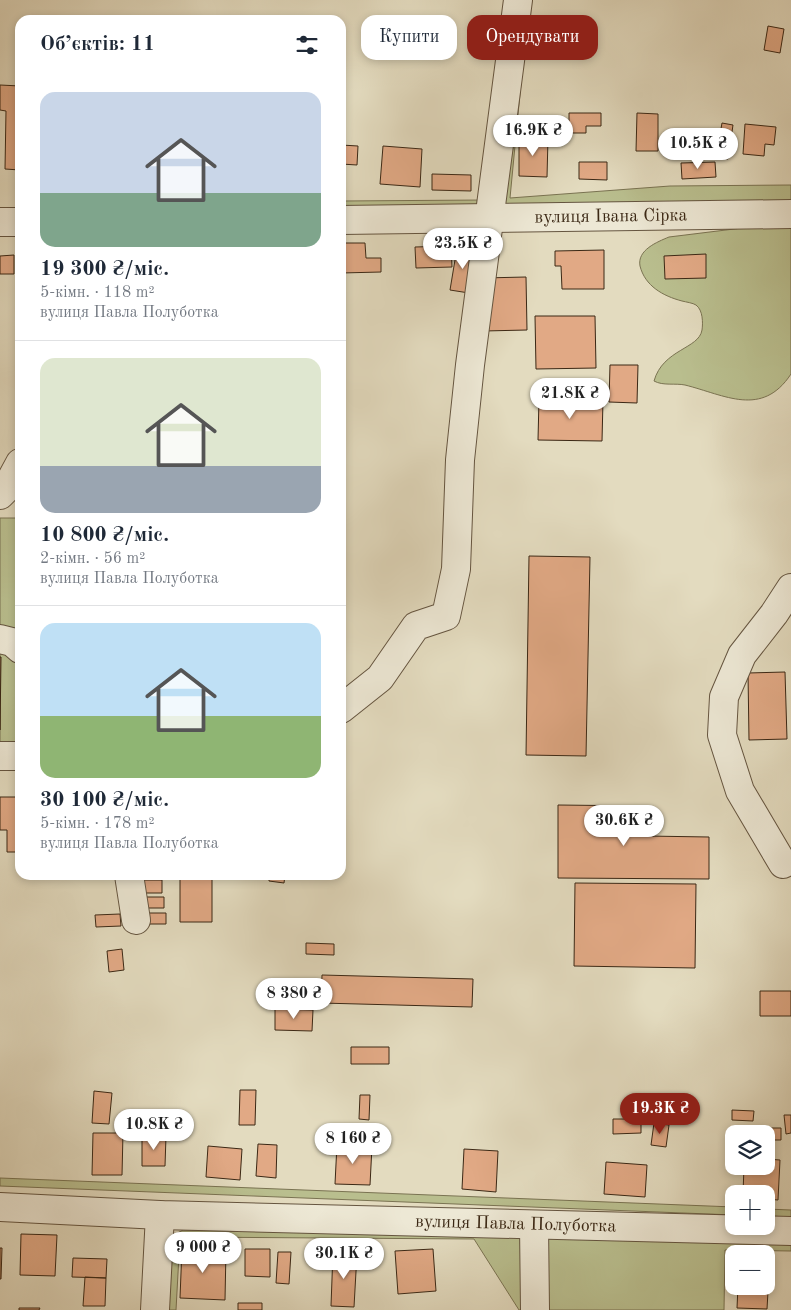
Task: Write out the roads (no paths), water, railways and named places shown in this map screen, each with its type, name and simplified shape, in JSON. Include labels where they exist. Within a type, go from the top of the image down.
[{"type":"street","points":[[346,705],[380,678],[416,626],[446,616],[456,570],[462,441],[470,365],[518,0]]},
{"type":"street","name":"вулиця Івана Сірка","points":[[346,220],[791,214]]},
{"type":"street","points":[[0,222],[15,222]]},
{"type":"street","points":[[0,496],[15,472]]},
{"type":"street","points":[[783,864],[740,791],[722,735],[724,697],[742,655],[774,614],[791,588]]},
{"type":"street","points":[[0,639],[15,645]]},
{"type":"street","points":[[0,756],[15,756]]},
{"type":"street","points":[[130,880],[136,920]]},
{"type":"street","name":"вулиця Павла Полуботка","points":[[0,1207],[160,1215],[791,1231]]},
{"type":"street","points":[[155,1310],[160,1215]]},
{"type":"street","points":[[534,1225],[535,1310]]}]
